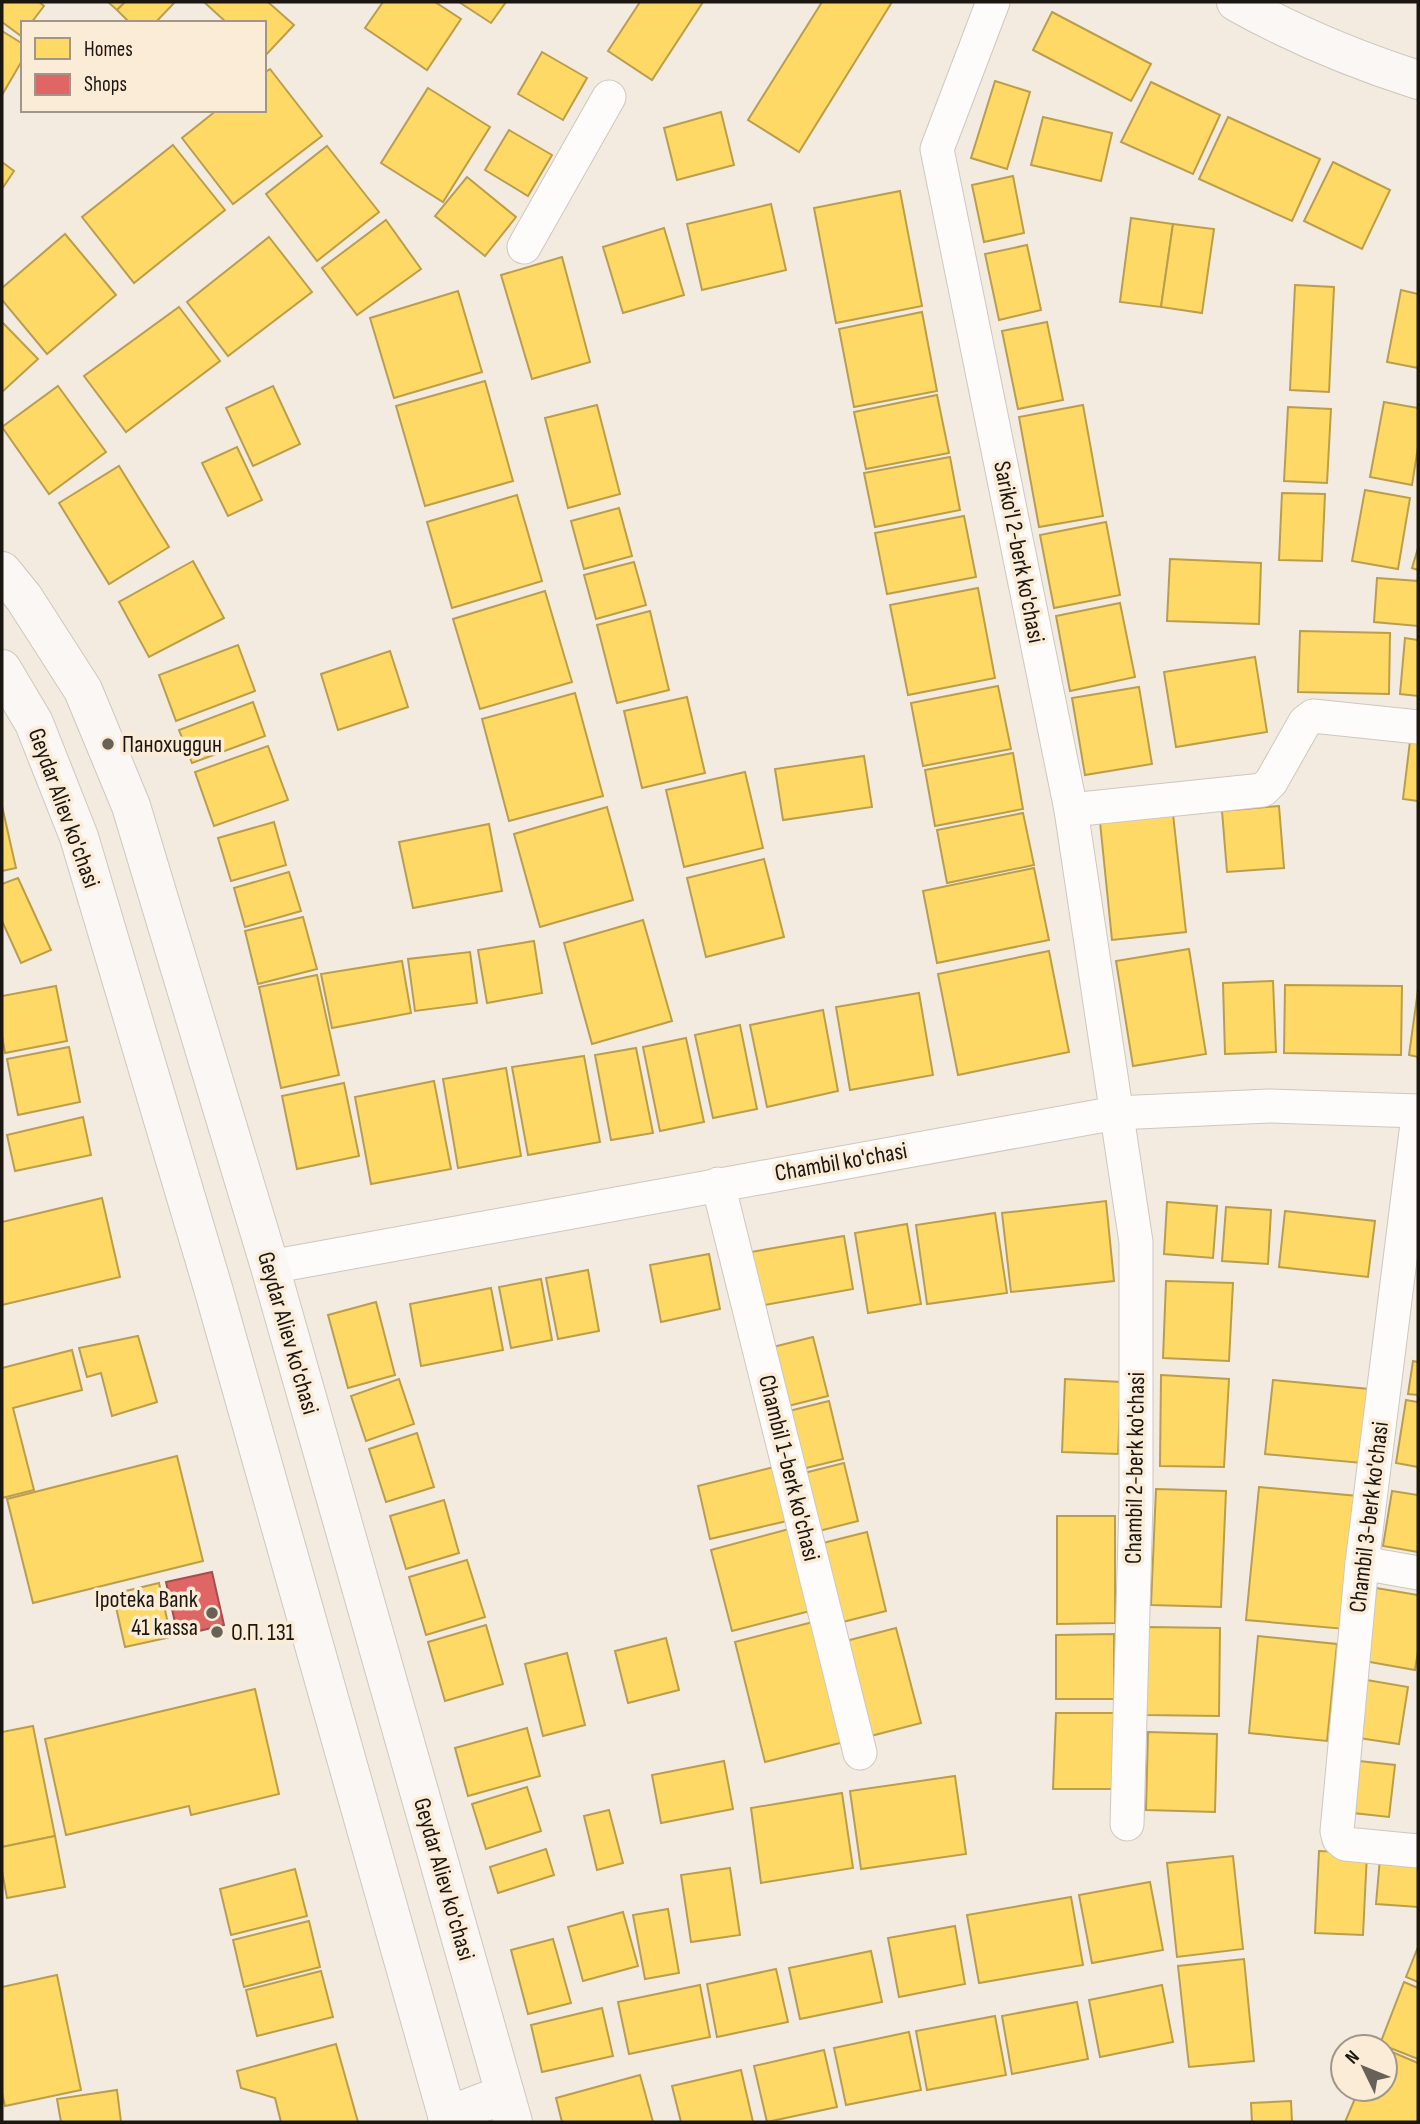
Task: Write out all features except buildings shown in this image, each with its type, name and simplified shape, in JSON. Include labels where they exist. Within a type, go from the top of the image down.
[{"type":"main road","points":[[1237,2],[1338,50],[1418,80]]},
{"type":"main road","name":"Geydar Aliev ko'chasi","points":[[2,571],[24,598],[83,690],[131,806],[270,1267],[509,2108]]},
{"type":"main road","name":"Geydar Aliev ko'chasi","points":[[2,669],[34,723],[79,837],[213,1288],[448,2119]]},
{"type":"main road","points":[[213,1288],[270,1267]]},
{"type":"main road","points":[[448,2119],[509,2108]]},
{"type":"street","name":"Sariko'l 2-berk ko'chasi","points":[[993,2],[937,149],[1071,810],[1116,1113]]},
{"type":"street","points":[[524,247],[609,97]]},
{"type":"street","points":[[1071,810],[1263,790],[1271,782],[1305,722],[1313,716],[1418,727]]},
{"type":"street","name":"Chambil ko'chasi","points":[[270,1267],[1116,1113],[1269,1107],[1418,1113]]},
{"type":"street","name":"Chambil 2-berk ko'chasi","points":[[1116,1113],[1136,1242],[1136,1502],[1127,1824]]},
{"type":"street","name":"Chambil 3-berk ko'chasi","points":[[1418,1113],[1362,1563],[1338,1831],[1339,1839],[1345,1844],[1418,1851]]},
{"type":"street","name":"Chambil 1-berk ko'chasi","points":[[718,1184],[860,1752]]},
{"type":"street","points":[[1362,1563],[1418,1573]]},
{"type":"place","name":"Панохиддин","points":[[108,744]]},
{"type":"place","name":"Ipoteka Bank 41 kassa","points":[[212,1613]]},
{"type":"place","name":"О.П. 131","points":[[217,1632]]}]
